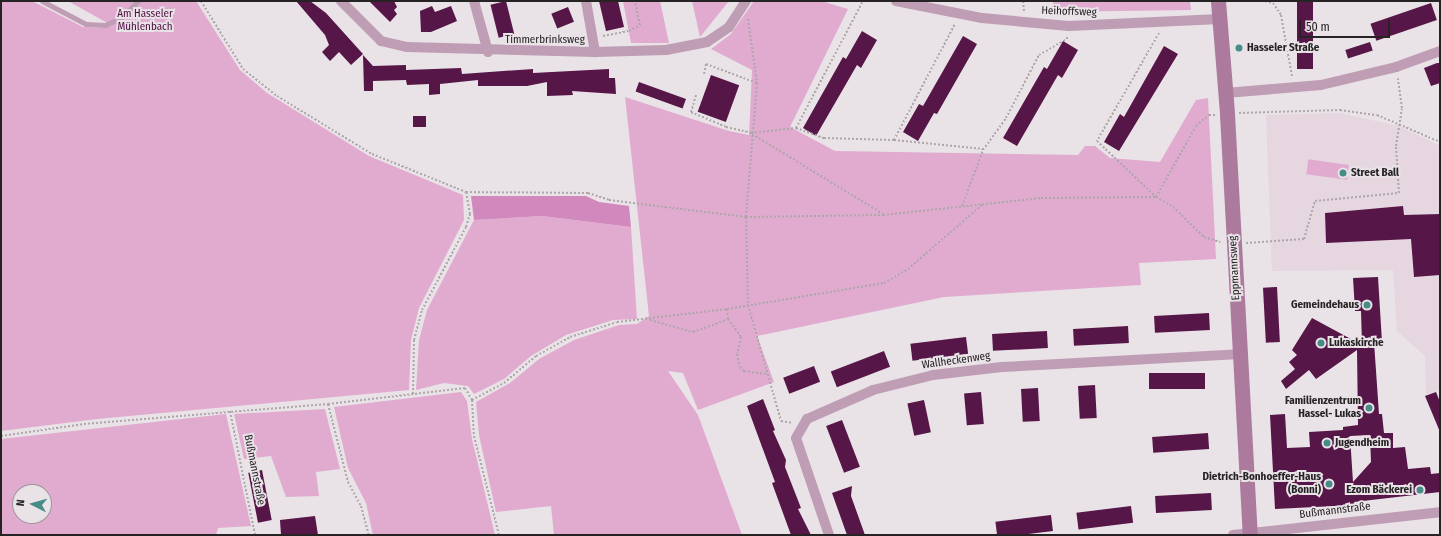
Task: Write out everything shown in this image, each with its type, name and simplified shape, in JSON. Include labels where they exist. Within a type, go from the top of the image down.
[{"type":"street","name":"Timmerbrinksweg","points":[[341,1],[381,41],[407,47],[488,52],[595,52],[688,48],[707,42],[729,27],[742,11],[746,1]]},
{"type":"street","points":[[474,1],[488,52]]},
{"type":"street","points":[[586,1],[595,52]]},
{"type":"street","name":"Heihoffsweg","points":[[896,1],[960,14],[1070,26],[1165,23],[1220,19]]},
{"type":"street","name":"Eppmannsweg","points":[[1218,1],[1228,114],[1250,534]]},
{"type":"street","points":[[1226,93],[1321,85],[1396,67],[1440,51]]},
{"type":"street","name":"Wallheckenweg","points":[[802,425],[807,419],[873,390],[933,375],[1002,367],[1240,354]]},
{"type":"street","points":[[802,425],[796,438],[829,535]]},
{"type":"street","name":"Bußmannstraße","points":[[1233,535],[1440,512]]},
{"type":"lane","points":[[42,1],[86,24],[105,25],[121,18],[138,1]]},
{"type":"path","points":[[201,1],[243,69],[277,96],[372,154],[466,192],[588,193],[598,198],[746,217],[883,215],[1041,198],[1156,197]]},
{"type":"path","points":[[592,38],[630,31],[640,25],[635,1]]},
{"type":"path","points":[[796,128],[863,1]]},
{"type":"path","points":[[1265,1],[1273,3],[1281,15],[1294,87]]},
{"type":"path","points":[[742,11],[747,14],[757,83],[751,133],[746,217],[748,305],[766,374],[781,421],[802,425]]},
{"type":"path","points":[[894,140],[960,14]]},
{"type":"path","points":[[1165,23],[1097,141],[1156,197],[1173,207],[1204,237],[1234,244],[1304,239],[1315,201],[1398,193],[1396,146],[1400,124],[1401,89],[1396,67]]},
{"type":"path","points":[[962,206],[984,149],[1006,118],[1039,55],[1067,40],[1070,26]]},
{"type":"path","points":[[704,74],[706,64],[757,83]]},
{"type":"path","points":[[696,95],[691,112],[751,133],[883,215]]},
{"type":"path","points":[[1156,197],[1196,126],[1209,115],[1340,110],[1377,115],[1440,142]]},
{"type":"path","points":[[751,133],[796,128],[824,138],[894,140],[984,149]]},
{"type":"path","points":[[413,394],[414,340],[422,310],[466,227],[470,214],[466,192]]},
{"type":"path","points":[[472,400],[504,382],[536,356],[570,337],[617,322],[648,320],[727,309],[884,283],[908,270],[984,204]]},
{"type":"path","points":[[727,309],[728,319],[741,338],[737,354],[740,367],[744,371],[766,374]]},
{"type":"path","points":[[648,320],[693,332],[728,319]]},
{"type":"path","points":[[1,436],[230,410],[328,404],[465,388],[472,400],[474,436],[499,535]]},
{"type":"path","points":[[328,404],[348,482],[361,506],[369,535]]},
{"type":"path","name":"Bußmannstraße","points":[[230,410],[255,535]]},
{"type":"shaded area","points":[[1339,113],[1399,126],[1440,146],[1440,390],[1426,395],[1425,356],[1397,331],[1393,270],[1272,271],[1266,115]]},
{"type":"shaded area","points":[[471,196],[586,196],[599,202],[629,206],[631,227],[542,216],[474,220]]},
{"type":"green space","name":"Am Hasseler Mühlenbach","points":[[1,1],[32,1],[83,27],[105,28],[111,25],[68,1],[196,1],[240,70],[267,93],[369,156],[463,195],[464,220],[419,308],[411,340],[409,390],[97,419],[1,431]]},
{"type":"green space","points":[[623,1],[660,1],[669,43],[631,43]]},
{"type":"green space","points":[[692,1],[729,1],[700,37]]},
{"type":"green space","points":[[754,1],[821,1],[848,9],[790,127],[835,151],[1078,155],[1085,146],[1095,146],[1110,158],[1160,162],[1196,100],[1208,98],[1216,259],[1139,263],[1141,285],[944,297],[757,336],[774,382],[698,410],[683,373],[668,371],[698,415],[742,535],[554,535],[551,506],[496,512],[479,435],[476,402],[510,383],[539,359],[574,340],[619,325],[637,324],[649,316],[625,97],[729,131],[749,135],[752,70],[711,49],[731,34]]},
{"type":"green space","points":[[1053,1],[1190,1],[1191,10],[1054,12]]},
{"type":"green space","points":[[1308,159],[1349,165],[1347,180],[1306,174]]},
{"type":"green space","points":[[542,216],[631,227],[637,319],[613,320],[566,335],[531,356],[504,379],[474,394],[468,386],[444,383],[416,390],[419,340],[427,310],[474,220]]},
{"type":"green space","points":[[461,392],[467,401],[472,439],[495,535],[373,535],[366,503],[348,468],[334,407]]},
{"type":"green space","points":[[325,409],[340,469],[316,472],[319,496],[286,497],[271,456],[244,459],[234,414]]},
{"type":"green space","points":[[226,414],[251,526],[218,528],[216,535],[1,535],[1,439]]},
{"type":"building","points":[[296,1],[310,1],[326,13],[363,54],[351,65],[339,52],[330,61],[322,52],[329,45],[325,35]]},
{"type":"building","points":[[369,1],[394,1],[397,7],[394,10],[397,14],[390,22]]},
{"type":"building","points":[[506,1],[514,34],[499,38],[490,5]]},
{"type":"building","points":[[599,1],[618,1],[624,27],[606,31]]},
{"type":"building","points":[[1297,1],[1313,1],[1313,69],[1297,69]]},
{"type":"building","points":[[1431,3],[1437,20],[1376,41],[1370,24]]},
{"type":"building","points":[[432,6],[435,12],[451,6],[457,21],[431,32],[421,32],[420,11]]},
{"type":"building","points":[[568,7],[574,22],[557,29],[551,14]]},
{"type":"building","points":[[862,31],[877,40],[861,68],[857,65],[816,136],[803,128],[843,57],[846,59]]},
{"type":"building","points":[[963,36],[977,44],[937,114],[934,113],[918,141],[903,132],[919,104],[923,106]]},
{"type":"building","points":[[1063,41],[1078,50],[1062,78],[1058,75],[1017,146],[1003,138],[1044,67],[1047,69]]},
{"type":"building","points":[[1370,42],[1373,51],[1348,59],[1345,50]]},
{"type":"building","points":[[1164,46],[1178,54],[1119,151],[1104,142],[1120,114],[1124,117]]},
{"type":"building","points":[[363,55],[373,66],[406,65],[406,70],[461,68],[462,74],[533,69],[533,73],[609,69],[609,78],[615,78],[616,94],[572,91],[573,95],[547,96],[547,82],[527,86],[478,86],[478,80],[440,84],[440,94],[429,95],[429,84],[407,85],[406,80],[373,81],[373,91],[364,91]]},
{"type":"building","points":[[1440,63],[1440,83],[1431,86],[1424,68]]},
{"type":"building","points":[[711,75],[739,85],[726,122],[698,112]]},
{"type":"building","points":[[639,82],[686,99],[683,108],[636,91]]},
{"type":"building","points":[[413,116],[426,116],[426,127],[413,127]]},
{"type":"building","points":[[1403,206],[1404,215],[1440,214],[1440,275],[1414,277],[1411,239],[1326,243],[1325,213]]},
{"type":"building","points":[[1378,277],[1382,342],[1374,342],[1379,414],[1382,414],[1384,433],[1393,433],[1393,448],[1405,447],[1408,469],[1430,467],[1431,474],[1440,473],[1440,492],[1354,502],[1355,505],[1275,509],[1270,415],[1285,414],[1287,448],[1310,447],[1309,432],[1343,430],[1343,427],[1358,425],[1357,350],[1316,379],[1309,370],[1286,389],[1281,381],[1295,369],[1289,362],[1297,355],[1292,350],[1312,318],[1362,345],[1361,311],[1355,311],[1353,278]],"holes":[[[1370,435],[1371,462],[1353,482],[1350,436]]]},
{"type":"building","points":[[1277,287],[1280,342],[1266,343],[1263,288]]},
{"type":"building","points":[[1209,313],[1210,330],[1155,333],[1154,316]]},
{"type":"building","points":[[1128,326],[1129,343],[1074,346],[1073,329]]},
{"type":"building","points":[[1047,331],[1048,348],[993,351],[992,334]]},
{"type":"building","points":[[966,337],[968,354],[912,361],[910,344]]},
{"type":"building","points":[[884,351],[890,367],[837,387],[831,371]]},
{"type":"building","points":[[814,366],[820,382],[789,394],[783,378]]},
{"type":"building","points":[[1149,373],[1205,373],[1205,389],[1149,389]]},
{"type":"building","points":[[1095,385],[1097,418],[1080,419],[1078,386]]},
{"type":"building","points":[[1038,388],[1040,421],[1023,422],[1021,389]]},
{"type":"building","points":[[981,392],[984,424],[967,425],[964,393]]},
{"type":"building","points":[[1436,392],[1440,402],[1440,432],[1425,396]]},
{"type":"building","points":[[763,399],[775,430],[773,431],[786,460],[785,467],[801,508],[798,509],[811,535],[791,535],[772,483],[775,482],[747,406]]},
{"type":"building","points":[[924,400],[931,432],[914,436],[907,404]]},
{"type":"building","points":[[842,420],[860,467],[844,473],[826,426]]},
{"type":"building","points":[[1208,433],[1209,449],[1153,453],[1152,437]]},
{"type":"building","points":[[262,470],[272,520],[258,523],[248,473]]},
{"type":"building","points":[[852,486],[851,496],[865,535],[847,535],[832,493]]},
{"type":"building","points":[[1211,493],[1212,510],[1156,513],[1155,496]]},
{"type":"building","points":[[1131,506],[1133,523],[1078,530],[1076,513]]},
{"type":"building","points":[[1051,515],[1053,531],[1019,535],[997,535],[995,522]]},
{"type":"building","points":[[315,516],[318,535],[281,535],[280,520]]},
{"type":"place","name":"Hasseler Straße","points":[[1239,48]]},
{"type":"place","name":"Street Ball","points":[[1343,173]]},
{"type":"place","name":"Gemeindehaus","points":[[1367,305]]},
{"type":"place","name":"Lukaskirche","points":[[1321,343]]},
{"type":"place","name":"Familienzentrum Hassel- Lukas","points":[[1369,408]]},
{"type":"place","name":"Jugendheim","points":[[1327,443]]},
{"type":"place","name":"Dietrich-Bonhoeffer-Haus (Bonni)","points":[[1329,484]]},
{"type":"place","name":"Ezom Bäckerei","points":[[1420,490]]}]
